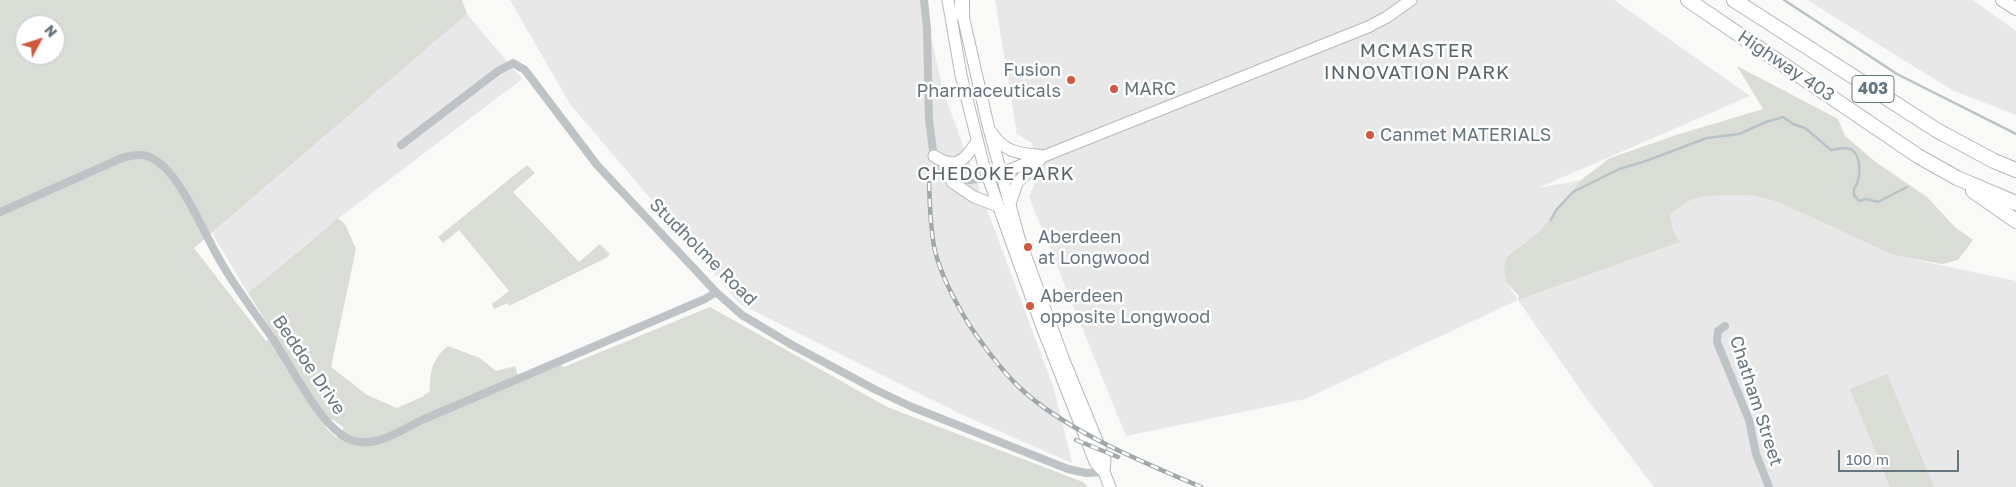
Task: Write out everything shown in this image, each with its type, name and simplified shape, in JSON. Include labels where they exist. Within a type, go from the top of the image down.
[{"type":"highway","name":"Highway 403","points":[[1688,0],[1918,156],[1957,178],[2016,203]]},
{"type":"highway","name":"Highway 403","points":[[1734,0],[1938,131],[1994,161],[2016,170]]},
{"type":"highway","points":[[1957,178],[2016,221]]},
{"type":"main road","points":[[948,0],[957,56],[977,141],[988,178],[1091,453],[1095,462],[1104,472],[1110,487]]},
{"type":"main road","points":[[988,178],[1368,27],[1387,17],[1411,0]]},
{"type":"main road","points":[[2002,0],[2016,9]]},
{"type":"main road","points":[[961,5],[988,124],[1018,238],[1106,460],[1104,472]]},
{"type":"main road","points":[[988,124],[1001,144],[1012,152],[1045,156]]},
{"type":"main road","points":[[934,156],[943,162],[959,162],[968,155],[977,141]]},
{"type":"main road","points":[[1010,204],[1017,183],[1045,156]]},
{"type":"main road","points":[[952,182],[974,196],[998,206]]},
{"type":"street","points":[[924,0],[927,28],[929,119],[934,156],[940,168],[952,182],[988,178]]},
{"type":"street","name":"Studholme Road","points":[[401,145],[498,70],[513,63],[525,70],[597,164],[716,292],[742,315],[792,345],[876,390],[921,410],[1068,469],[1086,474],[1104,472]]},
{"type":"street","name":"Beddoe Drive","points":[[0,212],[122,158],[137,154],[155,160],[170,173],[222,265],[326,420],[338,433],[351,440],[368,443],[393,434],[705,299],[716,292]]},
{"type":"street","name":"Chatham Street","points":[[1725,326],[1718,331],[1717,342],[1749,420],[1756,454],[1769,487]]},
{"type":"shaded area","points":[[0,0],[462,0],[467,14],[194,248],[266,341],[276,337],[248,293],[338,218],[345,224],[356,249],[331,367],[367,395],[397,408],[422,397],[430,391],[435,361],[448,346],[480,358],[496,371],[515,366],[520,381],[560,365],[564,367],[710,307],[887,407],[1083,482],[1088,487],[0,487]],"holes":[[[332,419],[344,428],[337,438],[325,427]]]},
{"type":"shaded area","points":[[510,0],[923,0],[943,91],[1054,389],[1072,463],[967,417],[740,304],[570,104]]},
{"type":"shaded area","name":"MCMASTER INNOVATION PARK","points":[[995,0],[1614,0],[1750,96],[1538,188],[1581,180],[1540,231],[1508,256],[1505,262],[1507,283],[1518,300],[1305,399],[1126,436],[1029,197],[1037,178],[1036,162],[1032,143],[1017,134]]},
{"type":"shaded area","points":[[1807,0],[1973,0],[2016,31],[2016,115],[1952,90]]},
{"type":"shaded area","points":[[467,14],[522,79],[319,233],[248,293],[212,233]]},
{"type":"shaded area","points":[[1737,66],[1838,119],[1845,136],[1877,163],[1927,197],[1955,227],[1973,240],[1958,260],[1942,264],[1893,255],[1778,202],[1752,195],[1706,196],[1691,200],[1670,214],[1674,233],[1680,242],[1518,300],[1519,296],[1507,283],[1504,270],[1508,256],[1540,231],[1581,180],[1610,158],[1676,135],[1763,109]]},
{"type":"shaded area","points":[[527,165],[535,173],[513,192],[579,262],[600,244],[610,254],[606,258],[509,306],[508,303],[494,309],[492,304],[509,291],[459,230],[443,243],[438,237]]},
{"type":"shaded area","points":[[1752,195],[1778,202],[1893,255],[2016,281],[2016,487],[1654,487],[1587,399],[1518,300],[1680,242],[1674,233],[1670,214],[1691,200],[1706,196]]},
{"type":"shaded area","points":[[1887,374],[1934,487],[1890,487],[1850,389]]},
{"type":"waterway","points":[[1784,0],[1897,74],[2016,134]]},
{"type":"waterway","points":[[1551,220],[1556,210],[1573,192],[1619,169],[1707,138],[1739,134],[1783,117],[1793,124],[1805,128],[1831,150],[1847,148],[1855,153],[1859,163],[1859,175],[1854,195],[1859,201],[1866,199],[1878,202],[1907,187]]},
{"type":"railway","points":[[929,183],[932,234],[941,271],[954,299],[970,326],[1006,373],[1039,404],[1082,432],[1130,456],[1201,487]]},
{"type":"railway","points":[[1076,440],[1118,457]]},
{"type":"place","name":"Fusion Pharmaceuticals","points":[[1071,80]]},
{"type":"place","name":"MARC","points":[[1114,89]]},
{"type":"place","name":"Canmet MATERIALS","points":[[1370,135]]},
{"type":"place","name":"Aberdeen at Longwood","points":[[1028,247]]},
{"type":"place","name":"Aberdeen opposite Longwood","points":[[1030,306]]},
{"type":"district","name":"MCMASTER INNOVATION PARK","points":[[1417,62]]},
{"type":"district","name":"CHEDOKE PARK","points":[[996,174]]}]
